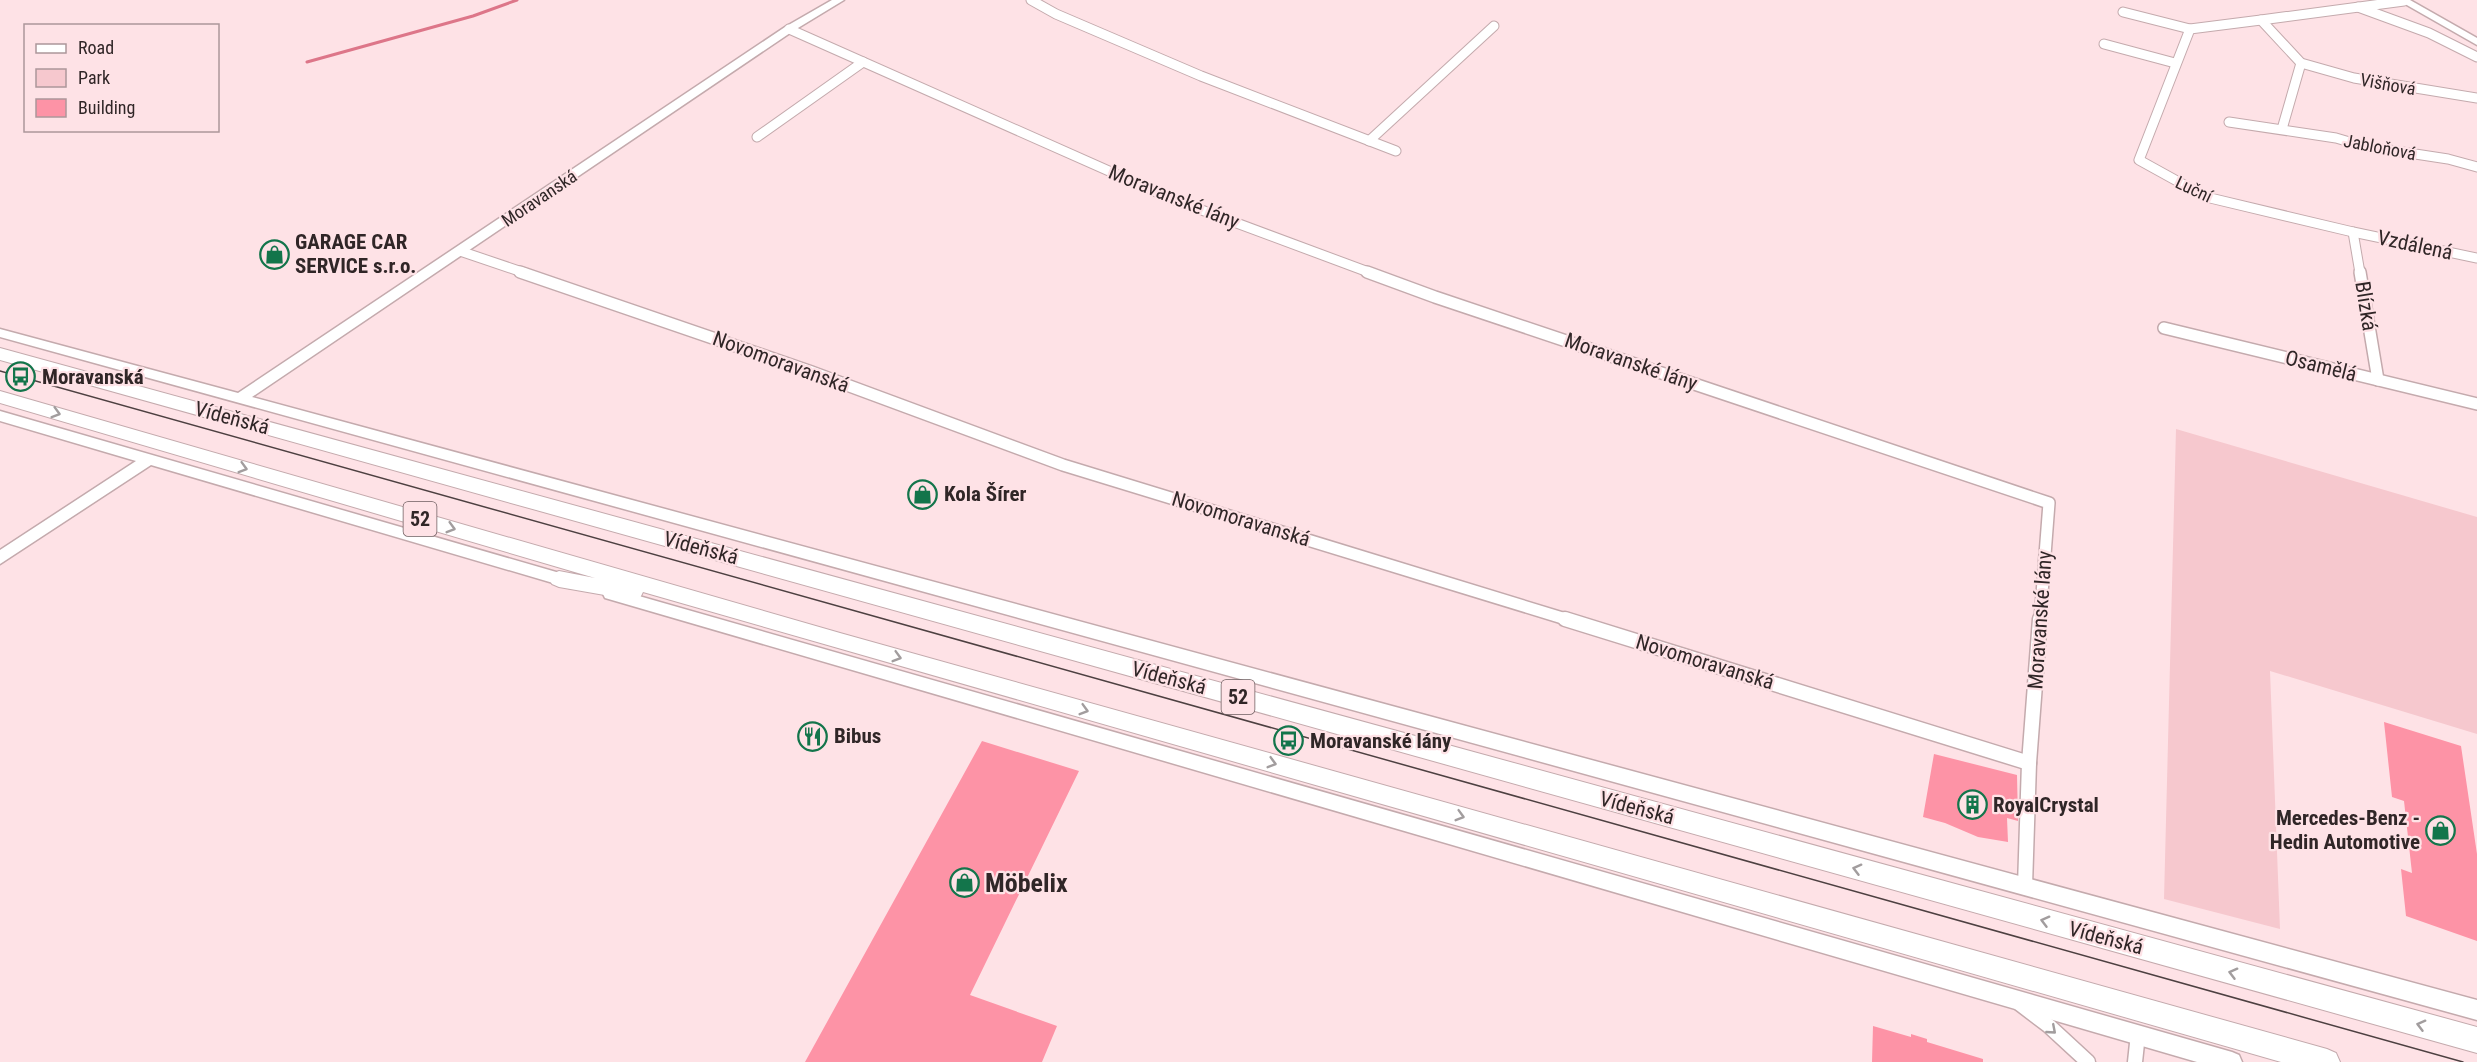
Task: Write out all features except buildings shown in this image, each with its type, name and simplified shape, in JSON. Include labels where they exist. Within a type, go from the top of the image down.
[{"type":"highway","name":"Vídeňská","points":[[0,354],[2477,1040]]},
{"type":"highway","name":"Vídeňská","points":[[0,397],[840,641],[2327,1062]]},
{"type":"highway","points":[[559,579],[645,594],[723,615],[840,641]]},
{"type":"street","name":"Moravanská","points":[[241,398],[789,30],[839,0]]},
{"type":"street","points":[[1031,0],[1056,14],[1191,71],[1396,151]]},
{"type":"street","points":[[2123,12],[2190,29],[2404,0],[2477,42]]},
{"type":"street","points":[[2358,7],[2379,18],[2409,24],[2477,57]]},
{"type":"street","points":[[2261,20],[2301,63],[2282,129]]},
{"type":"street","points":[[1369,141],[1494,26]]},
{"type":"street","name":"Luční","points":[[2190,29],[2139,160],[2206,197],[2353,232]]},
{"type":"street","name":"Moravanské lány","points":[[789,30],[1172,199],[1446,300],[2049,503],[2029,763],[2025,886]]},
{"type":"street","points":[[2104,44],[2175,63]]},
{"type":"street","points":[[757,137],[863,62]]},
{"type":"street","name":"Višňová","points":[[2301,63],[2354,78],[2477,98]]},
{"type":"street","name":"Jabloňová","points":[[2229,122],[2336,138],[2363,146],[2448,159],[2477,167]]},
{"type":"street","name":"Vzdálená","points":[[2353,232],[2477,258]]},
{"type":"street","name":"Blízká","points":[[2353,232],[2378,380]]},
{"type":"street","name":"Novomoravanská","points":[[460,250],[805,370],[1063,465],[2029,763]]},
{"type":"street","name":"Osamělá","points":[[2164,328],[2477,404]]},
{"type":"street","name":"Vídeňská","points":[[0,333],[2477,1010]]},
{"type":"street","points":[[0,416],[2232,1062]]},
{"type":"street","points":[[0,558],[148,460]]},
{"type":"street","points":[[2014,1000],[2049,1026],[2088,1062]]},
{"type":"street","points":[[2135,1062],[2138,1034]]},
{"type":"green space","points":[[2176,429],[2477,517],[2477,734],[2270,671],[2280,929],[2164,899]]},
{"type":"waterway","points":[[307,62],[473,16],[517,0]]},
{"type":"tram line","points":[[0,371],[2463,1062]]},
{"type":"place","name":"GARAGE CAR SERVICE s.r.o.","points":[[274,254]]},
{"type":"place","name":"Moravanská","points":[[21,377]]},
{"type":"place","name":"Kola Šírer","points":[[923,494]]},
{"type":"place","name":"Bibus","points":[[813,736]]},
{"type":"place","name":"Moravanské lány","points":[[1289,741]]},
{"type":"place","name":"RoyalCrystal","points":[[1972,805]]},
{"type":"place","name":"Mercedes-Benz - Hedin Automotive","points":[[2441,830]]},
{"type":"place","name":"Möbelix","points":[[964,883]]}]
